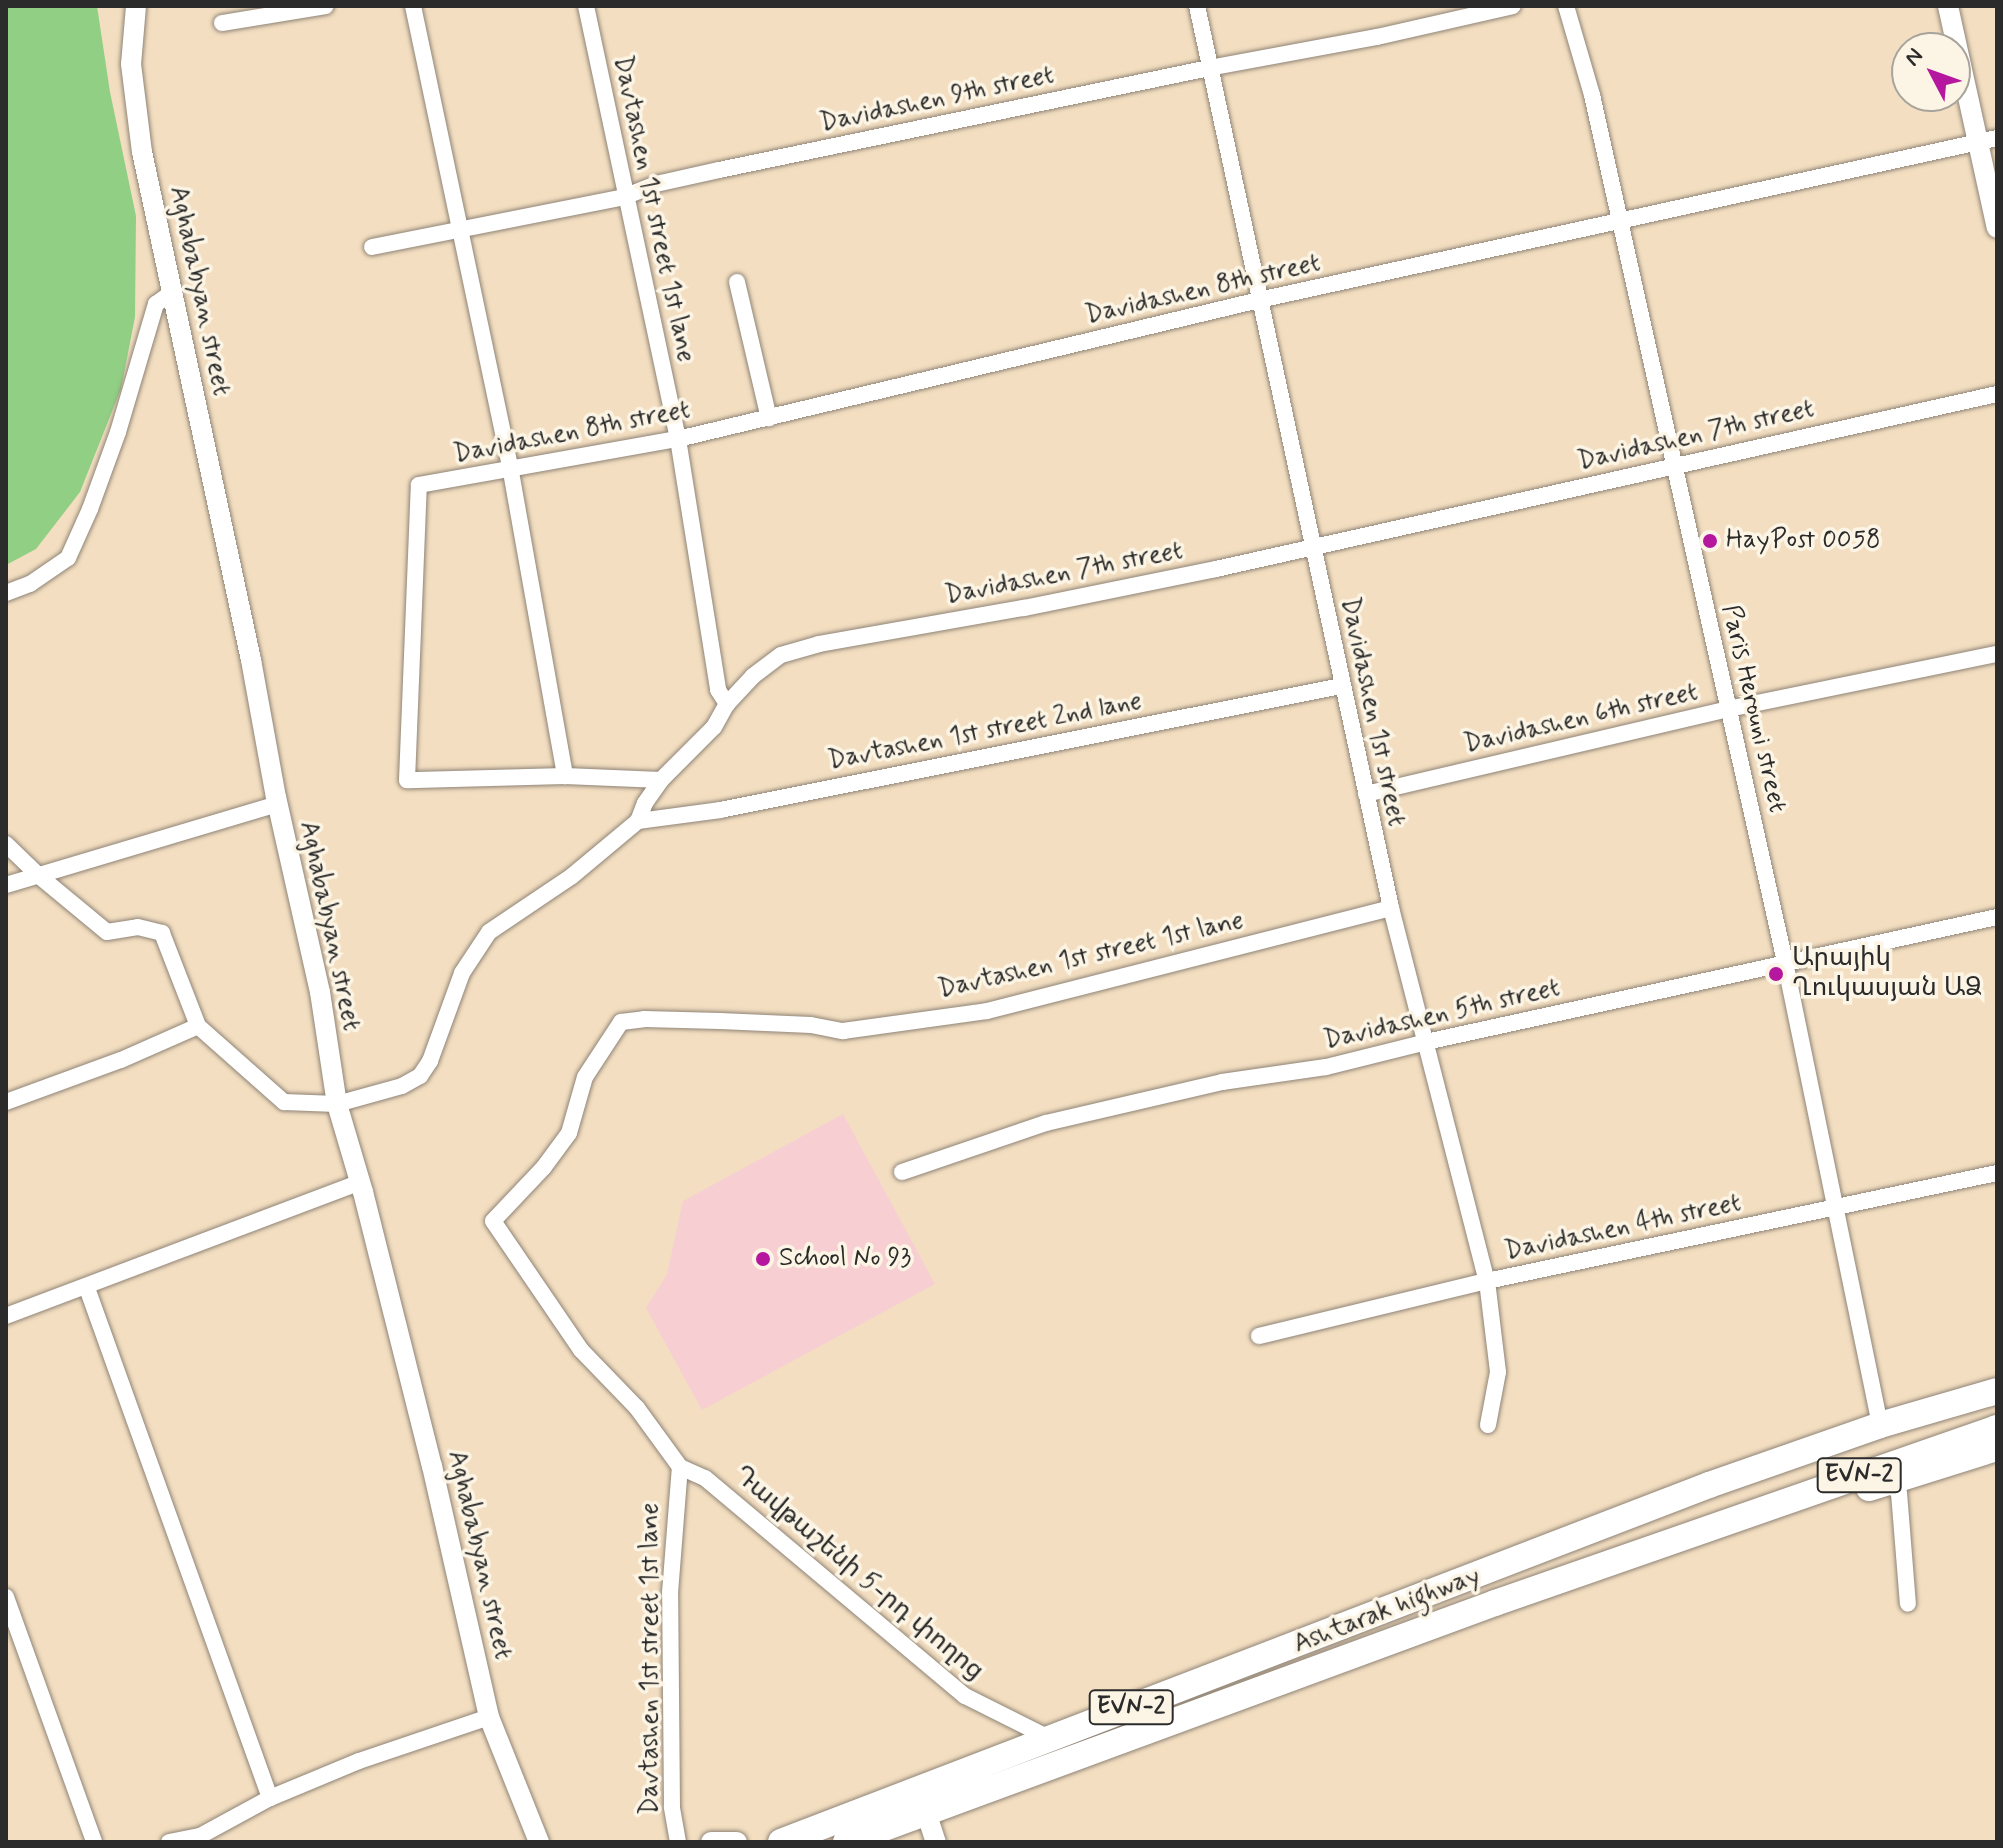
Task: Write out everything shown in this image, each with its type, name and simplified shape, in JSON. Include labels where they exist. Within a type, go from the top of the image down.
[{"type":"main road","points":[[1889,1422],[1997,1374]]},
{"type":"main road","name":"Ashtarak highway","points":[[781,1842],[1483,1575],[1709,1485],[1889,1422],[1997,1391]]},
{"type":"main road","name":"Ashtarak highway","points":[[846,1842],[1495,1603],[1997,1428]]},
{"type":"main road","points":[[1722,1525],[1890,1482],[1997,1448]]},
{"type":"main road","points":[[1483,1575],[1495,1603]]},
{"type":"street","name":"Aghababyan street","points":[[136,6],[131,64],[142,152],[174,291],[277,804],[320,992],[337,1104],[360,1182],[432,1466],[489,1717],[539,1842]]},
{"type":"street","points":[[222,23],[326,6]]},
{"type":"street","points":[[413,6],[511,472],[565,776],[661,780]]},
{"type":"street","name":"Davtashen 1st street 1st lane","points":[[586,6],[624,197],[678,439],[718,690],[727,704]]},
{"type":"street","name":"Davidashen 1st street","points":[[1197,6],[1391,908],[1487,1281],[1498,1372],[1488,1425]]},
{"type":"street","name":"Davidashen 9th street","points":[[372,247],[624,197],[656,184],[719,170],[1209,68],[1377,37],[1513,6]]},
{"type":"street","name":"Paris Herouni street","points":[[1566,6],[1592,95],[1785,962],[1835,1208],[1889,1422]]},
{"type":"street","points":[[1948,6],[1988,140],[1997,228]]},
{"type":"street","name":"Davidashen 8th street","points":[[565,776],[407,780],[419,485],[511,472],[678,439],[1259,300],[1988,140]]},
{"type":"street","points":[[737,282],[769,418]]},
{"type":"street","points":[[6,593],[30,584],[68,558],[118,432],[156,304],[174,291]]},
{"type":"street","name":"Davidashen 7th street","points":[[198,1026],[284,1102],[337,1104],[402,1086],[420,1076],[430,1061],[462,973],[489,932],[572,876],[638,821],[645,803],[661,780],[714,727],[727,704],[753,676],[781,655],[819,644],[1066,600],[1997,394]]},
{"type":"street","name":"Davidashen 6th street","points":[[1366,794],[1728,709],[1997,654]]},
{"type":"street","name":"Davtashen 1st street 2nd lane","points":[[638,821],[720,810],[1341,686]]},
{"type":"street","points":[[6,885],[277,804]]},
{"type":"street","points":[[6,844],[107,932],[138,927],[162,933],[198,1026],[121,1060],[6,1102]]},
{"type":"street","name":"Davtashen 1st street 1st lane","points":[[678,1842],[672,1807],[670,1593],[680,1467],[637,1408],[581,1350],[493,1221],[544,1167],[569,1133],[585,1077],[621,1022],[644,1019],[766,1023],[843,1031],[987,1011],[1391,908]]},
{"type":"street","name":"Davidashen 5th street","points":[[902,1172],[1046,1123],[1222,1082],[1326,1067],[1426,1042],[1997,917]]},
{"type":"street","name":"Davidashen 4th street","points":[[1259,1336],[1487,1281],[1997,1173]]},
{"type":"street","points":[[6,1316],[87,1288],[360,1182]]},
{"type":"street","points":[[87,1288],[270,1798]]},
{"type":"street","name":"Դավթաշենի 5-րդ փողոց","points":[[680,1467],[705,1478],[965,1696],[1049,1738]]},
{"type":"street","points":[[1890,1482],[1899,1493],[1908,1604]]},
{"type":"street","points":[[6,1597],[94,1842]]},
{"type":"street","points":[[169,1842],[200,1836],[270,1798],[359,1761],[489,1717]]},
{"type":"street","points":[[926,1812],[936,1842]]},
{"type":"street","points":[[711,1842],[737,1842]]},
{"type":"shaded area","points":[[843,1114],[935,1284],[702,1410],[646,1308],[667,1274],[683,1201]]},
{"type":"green space","points":[[6,6],[97,6],[110,92],[136,216],[135,317],[121,389],[80,492],[36,549],[6,565]]},
{"type":"place","name":"HayPost 0058","points":[[1710,541]]},
{"type":"place","name":"Արայիկ Ղուկասյան ԱՁ","points":[[1776,974]]},
{"type":"place","name":"School No 93","points":[[763,1259]]}]
